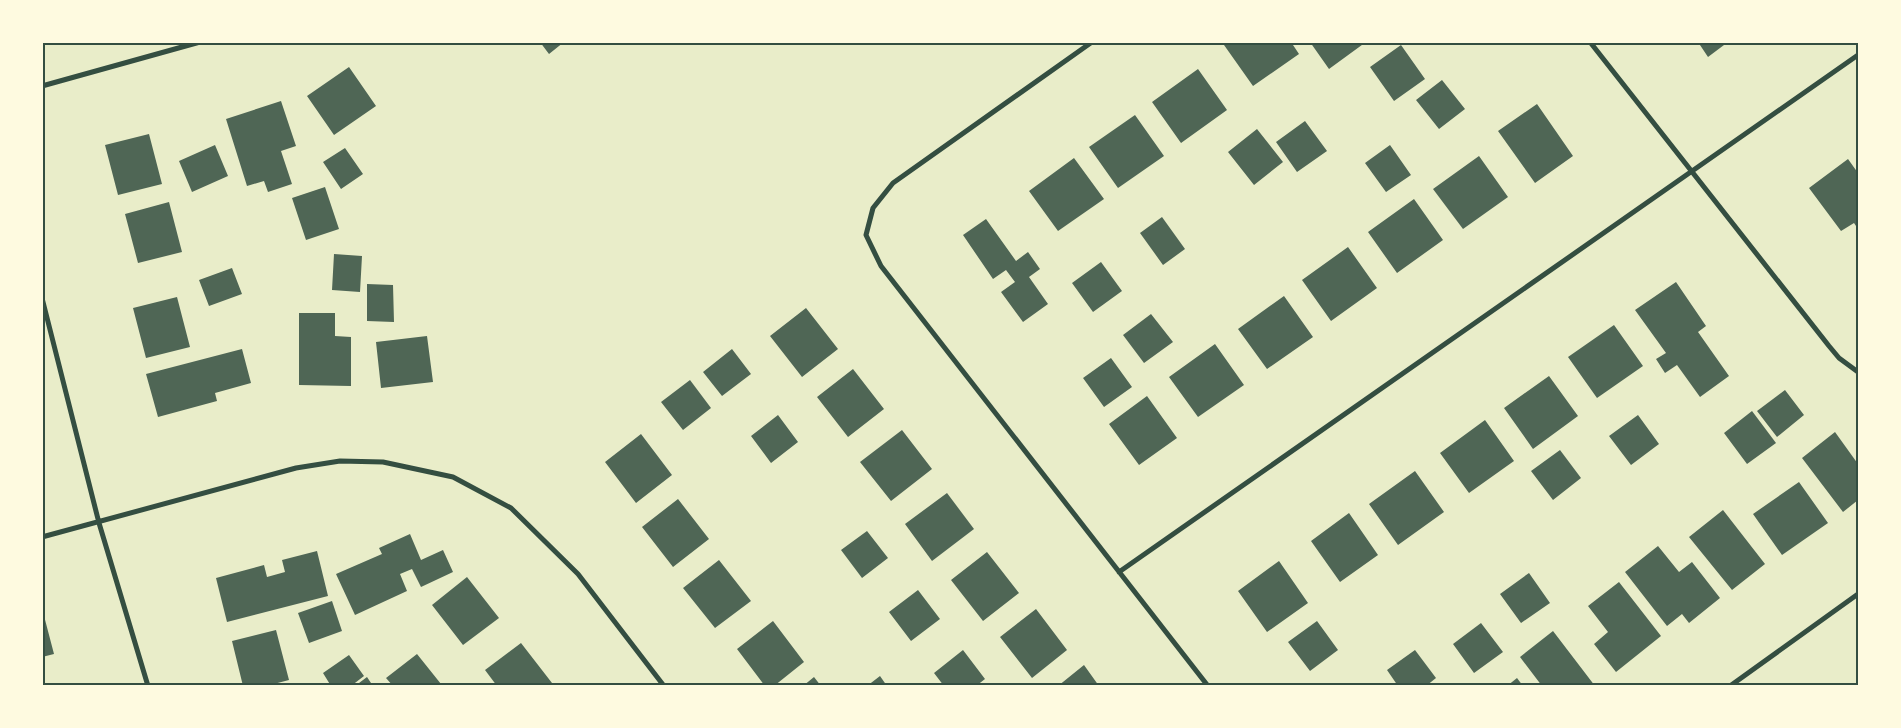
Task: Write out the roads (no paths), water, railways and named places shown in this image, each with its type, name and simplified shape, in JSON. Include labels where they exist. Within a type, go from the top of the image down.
[{"type":"street","points":[[42,86],[200,42]]},
{"type":"street","points":[[1092,42],[892,184],[873,208],[866,235],[881,266],[1208,686]]},
{"type":"street","points":[[1590,42],[1839,358],[1858,372]]},
{"type":"street","points":[[1119,572],[1692,173],[1858,55]]},
{"type":"street","points":[[42,298],[100,523],[148,686]]},
{"type":"street","points":[[42,537],[100,523],[296,468],[340,461],[383,462],[453,477],[511,508],[578,574],[664,686]]},
{"type":"street","points":[[1730,686],[1858,594]]}]
